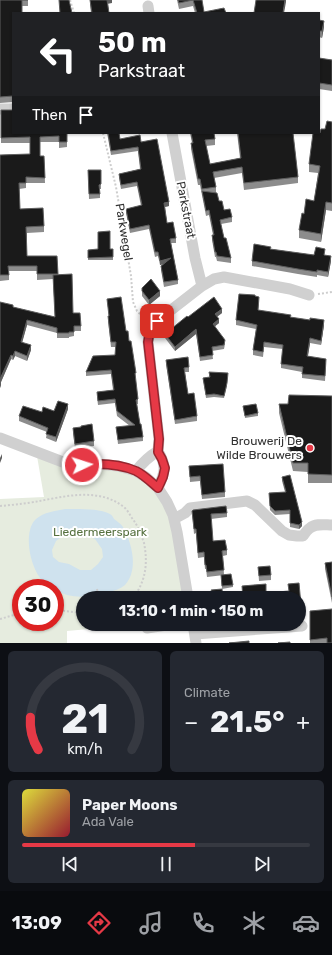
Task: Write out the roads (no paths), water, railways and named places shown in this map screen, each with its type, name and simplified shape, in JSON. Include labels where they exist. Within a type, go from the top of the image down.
[{"type":"street","points":[[0,109],[12,108]]},
{"type":"street","name":"Parkstraat","points":[[172,134],[195,258],[202,286]]},
{"type":"street","points":[[158,488],[165,468],[158,452],[159,439],[148,342],[149,333],[152,327],[157,321],[214,278],[224,277],[290,289],[309,295]]},
{"type":"street","points":[[0,438],[68,464],[118,466],[136,471],[147,478],[158,488],[167,502],[174,519],[187,591]]},
{"type":"street","points":[[136,471],[149,456],[158,452]]},
{"type":"street","points":[[174,519],[185,513],[190,508],[247,501],[255,505],[282,531],[289,535],[303,536],[314,526],[332,525]]},
{"type":"street","points":[[194,634],[234,631]]},
{"type":"water","points":[[65,509],[88,509],[105,512],[111,515],[122,526],[126,533],[133,556],[132,572],[125,585],[113,591],[76,591],[76,596],[64,594],[64,579],[41,579],[31,558],[29,535],[31,526],[36,519],[50,512]],"holes":[[[83,534],[95,539],[102,549],[103,557],[91,570],[80,570],[69,564],[59,562],[53,557],[52,550],[56,541],[64,535]]]},
{"type":"place","name":"Brouwerij De Wilde Brouwers","points":[[310,448]]},
{"type":"park label","name":"Liedermeerspark","points":[[100,532]]}]
